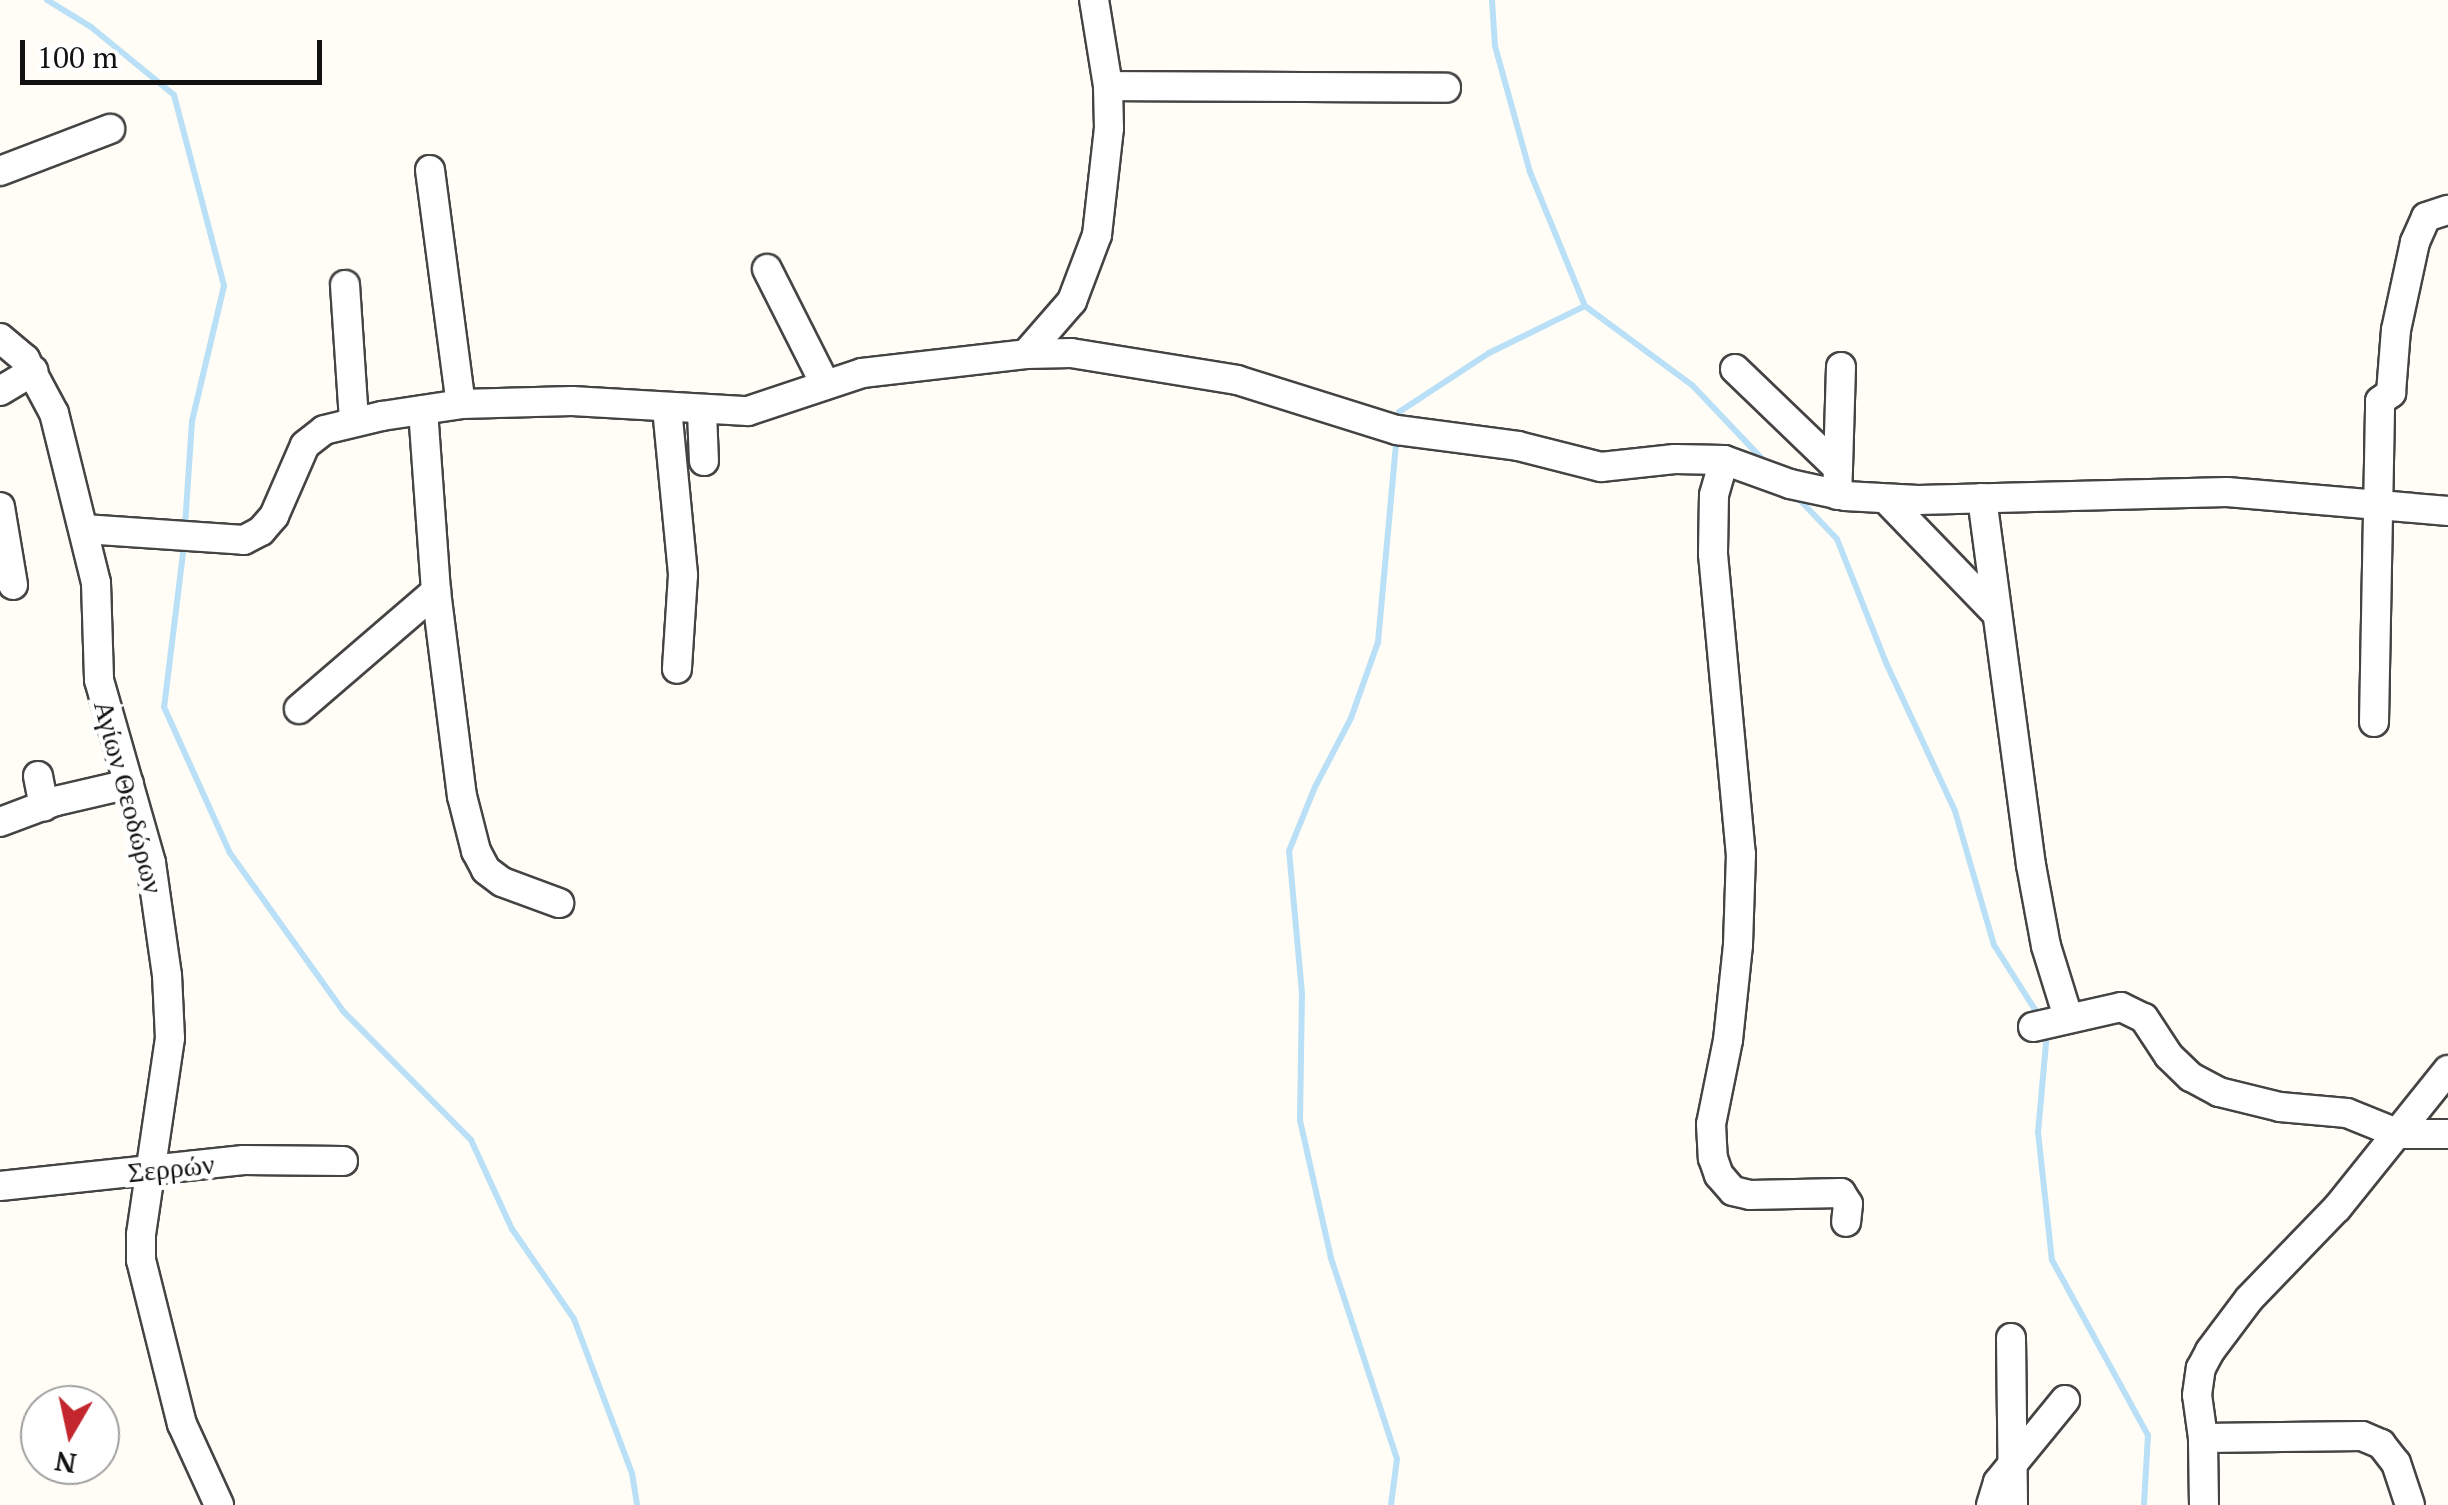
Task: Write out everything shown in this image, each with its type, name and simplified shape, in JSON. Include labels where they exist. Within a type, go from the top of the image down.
[{"type":"street","points":[[1070,354],[1072,301],[1097,235],[1105,190],[1108,86],[1094,0]]},
{"type":"street","points":[[1108,86],[1446,88]]},
{"type":"street","points":[[0,172],[110,129]]},
{"type":"street","points":[[430,170],[461,404]]},
{"type":"street","points":[[2374,722],[2380,401],[2391,393],[2396,330],[2415,242],[2426,217],[2448,210]]},
{"type":"street","points":[[767,269],[824,382]]},
{"type":"street","points":[[345,284],[354,421]]},
{"type":"street","points":[[1026,354],[1072,301]]},
{"type":"street","name":"Αγίων Θεοδώρων","points":[[0,338],[14,346],[33,371],[54,413],[96,583],[99,680],[151,863],[170,1008],[141,1235],[148,1296],[182,1424],[219,1505]]},
{"type":"street","points":[[84,529],[244,540],[274,516],[305,445],[324,430],[354,421],[461,404],[572,401],[702,412],[748,411],[824,382],[908,366],[1026,354],[1070,354],[1237,380],[1397,430],[1518,446],[1601,467],[1675,459],[1724,460],[1837,482],[1886,500],[2227,492],[2448,511]]},
{"type":"street","points":[[1837,482],[1841,368]]},
{"type":"street","points":[[1735,369],[1837,482]]},
{"type":"street","points":[[0,391],[33,371]]},
{"type":"street","points":[[667,408],[683,576],[677,669]]},
{"type":"street","points":[[422,410],[436,591],[460,776],[476,852],[486,870],[502,882],[559,904]]},
{"type":"street","points":[[702,412],[704,461]]},
{"type":"street","points":[[1724,460],[1714,495],[1713,554],[1741,854],[1738,945],[1728,1040],[1711,1124],[1714,1158],[1719,1175],[1733,1191],[1750,1195],[1841,1193],[1848,1204],[1846,1222]]},
{"type":"street","points":[[1982,498],[2030,865],[2046,946],[2068,1016]]},
{"type":"street","points":[[1886,500],[1995,612]]},
{"type":"street","points":[[0,507],[13,585]]},
{"type":"street","points":[[299,710],[436,591]]},
{"type":"street","points":[[38,776],[44,806]]},
{"type":"street","points":[[0,822],[129,784]]},
{"type":"street","points":[[2034,1027],[2068,1016],[2121,1008],[2134,1011],[2144,1018],[2180,1066],[2219,1092],[2280,1107],[2347,1113],[2398,1134],[2448,1134]]},
{"type":"street","points":[[2204,1505],[2203,1438],[2197,1395],[2201,1368],[2210,1351],[2249,1298],[2307,1242],[2448,1070]]},
{"type":"street","name":"Σερρών","points":[[0,1186],[244,1160],[342,1162]]},
{"type":"street","points":[[2011,1338],[2013,1505]]},
{"type":"street","points":[[1991,1505],[1998,1482],[2065,1400]]},
{"type":"street","points":[[2203,1438],[2362,1436],[2381,1444],[2396,1463],[2410,1505]]},
{"type":"waterway","points":[[47,0],[91,27],[174,95],[224,286],[192,421],[185,527]]},
{"type":"waterway","points":[[1492,0],[1495,46],[1530,172],[1585,306],[1693,386],[1765,462]]},
{"type":"waterway","points":[[1398,423],[1399,412],[1489,353],[1585,306]]},
{"type":"waterway","points":[[1391,1505],[1397,1459],[1331,1258],[1300,1120],[1302,993],[1289,851],[1315,787],[1351,718],[1378,642],[1397,435]]},
{"type":"waterway","points":[[1797,497],[1837,539],[1887,665],[1955,811],[1994,945],[2039,1016]]},
{"type":"waterway","points":[[184,545],[164,707],[230,853],[343,1011],[471,1140],[512,1229],[574,1319],[632,1473],[637,1505]]},
{"type":"waterway","points":[[2047,1032],[2038,1132],[2052,1260],[2148,1435],[2144,1505]]}]
